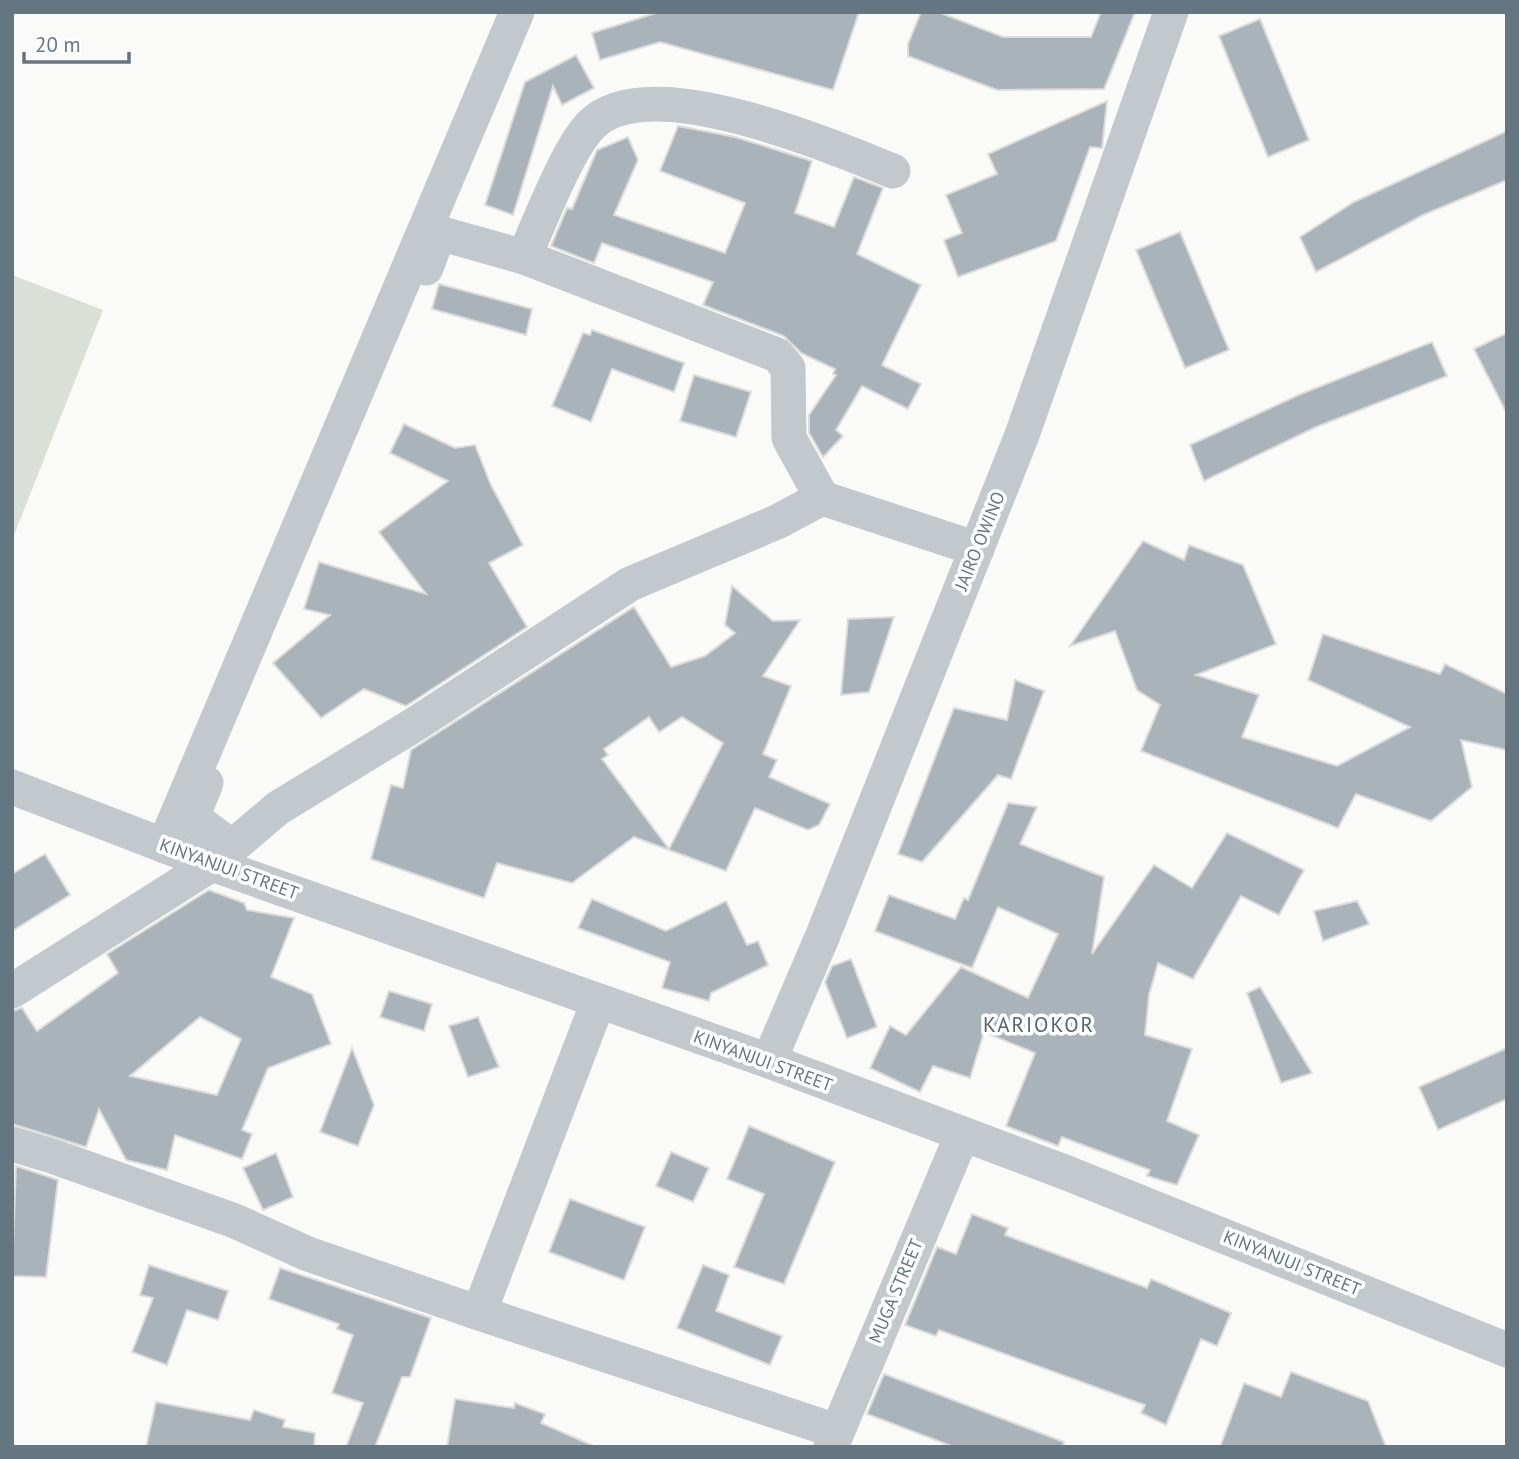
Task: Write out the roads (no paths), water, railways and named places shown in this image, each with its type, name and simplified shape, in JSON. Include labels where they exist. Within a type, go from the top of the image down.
[{"type":"street","points":[[164,846],[517,12]]},
{"type":"street","name":"JAIRO OWINO","points":[[769,1061],[828,922],[1022,435],[1171,12]]},
{"type":"street","points":[[524,257],[567,163],[593,123],[623,108],[661,102],[780,126],[893,171]]},
{"type":"street","points":[[222,855],[192,817],[311,533],[394,353],[439,233],[524,257],[777,355],[788,368],[789,438],[822,498],[977,548]]},
{"type":"street","points":[[12,991],[222,855],[278,808],[417,723],[630,584],[777,522],[822,498]]},
{"type":"street","name":"KINYANJUI STREET","points":[[12,787],[164,846],[222,855],[598,1002],[769,1061],[1080,1178],[1507,1350]]},
{"type":"street","points":[[479,1313],[598,1002]]},
{"type":"street","name":"MUGA STREET","points":[[834,1439],[962,1135]]},
{"type":"street","points":[[12,1144],[235,1221],[308,1254],[834,1439]]},
{"type":"district","name":"KARIOKOR","points":[[1039,1025]]}]
